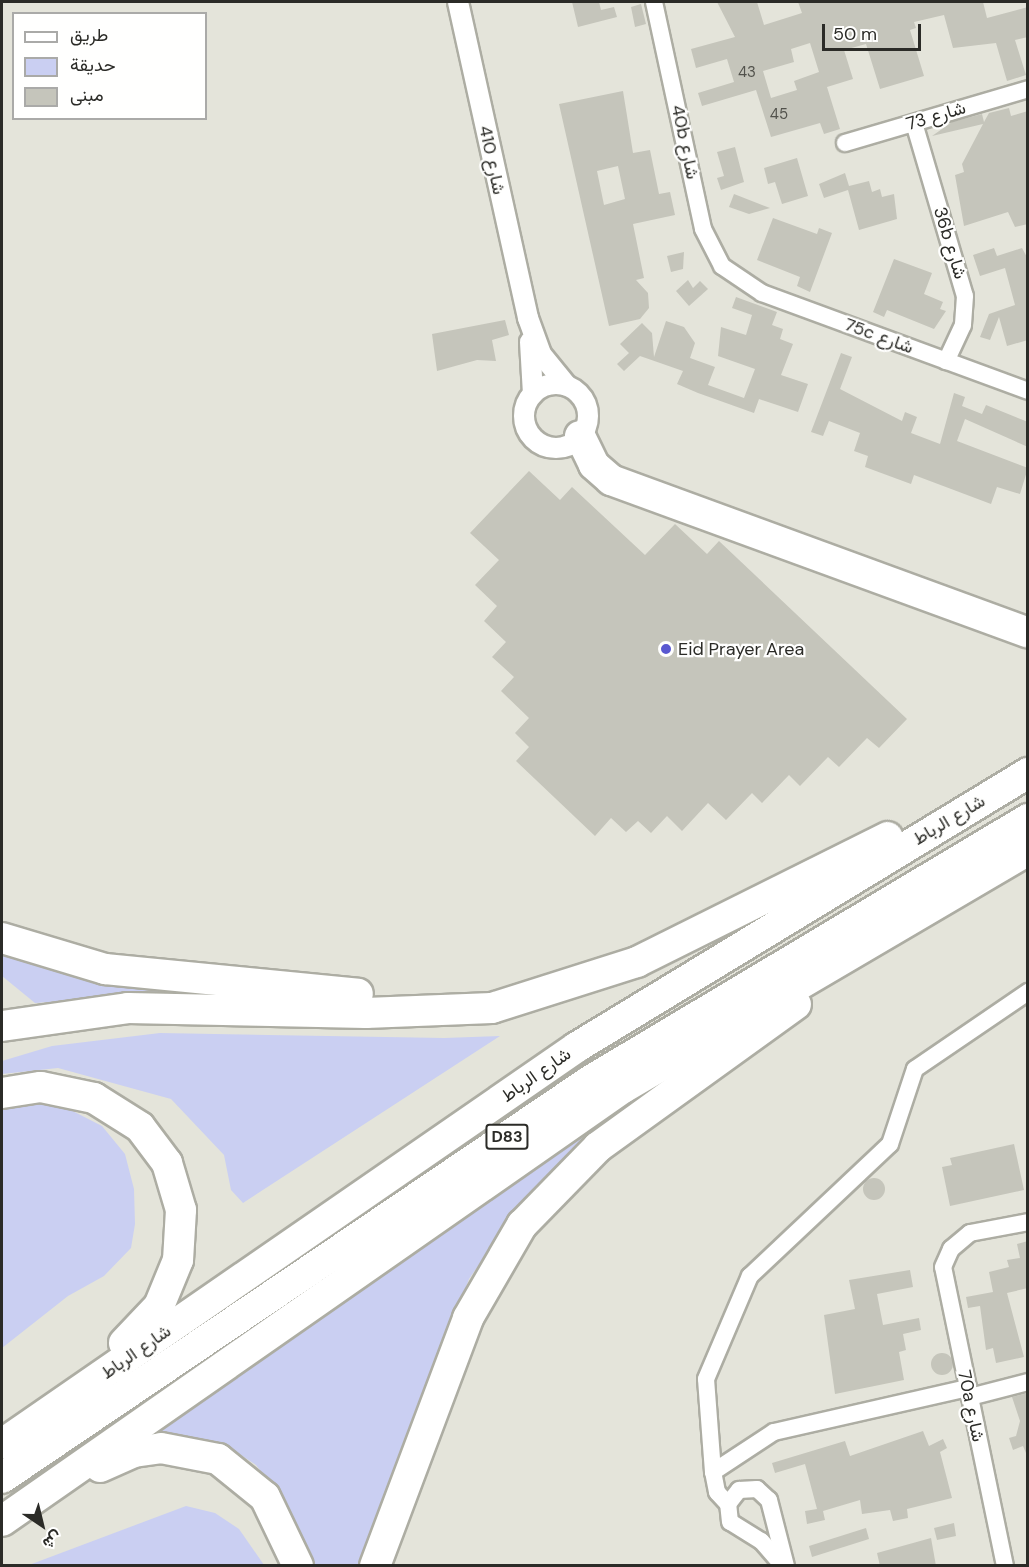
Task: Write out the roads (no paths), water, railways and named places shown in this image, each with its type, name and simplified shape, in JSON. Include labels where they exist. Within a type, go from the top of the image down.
[{"type":"highway","points":[[580,436],[594,465],[611,480],[1028,633]]},
{"type":"highway","name":"شارع الرباط","points":[[2,1444],[577,1047],[1028,773]]},
{"type":"highway","points":[[2,1026],[128,1008],[366,1013],[492,1008],[637,962],[879,842],[980,801]]},
{"type":"highway","name":"شارع الرباط","points":[[2,1478],[591,1080],[1028,819]]},
{"type":"highway","points":[[2,1523],[613,1095],[1028,850]]},
{"type":"highway","points":[[375,1566],[468,1318],[501,1254],[570,1171],[631,1122],[950,896]]},
{"type":"highway","points":[[2,938],[105,969],[492,1008]]},
{"type":"highway","points":[[2,1093],[59,1089],[111,1105],[150,1138],[178,1194],[181,1244],[163,1298],[139,1332],[78,1378],[66,1401]]},
{"type":"highway","points":[[390,1566],[431,1413]]},
{"type":"highway","points":[[2,1523],[122,1456],[161,1448],[189,1450],[218,1459],[255,1485],[283,1526],[298,1566]]},
{"type":"street","name":"شارع 410","points":[[458,2],[528,318],[541,354],[567,386]]},
{"type":"street","name":"40b شارع","points":[[654,2],[703,229],[714,255],[732,276]]},
{"type":"street","name":"شارع 73","points":[[845,143],[1028,88]]},
{"type":"street","name":"36b شارع","points":[[914,123],[965,296],[963,325],[946,361]]},
{"type":"street","name":"75c شارع","points":[[732,276],[762,293],[1028,391]]},
{"type":"street","name":"شارع 410","points":[[528,318],[532,394]]},
{"type":"street","points":[[548,386],[567,386],[584,402],[586,426],[580,436],[554,448],[536,441],[524,414],[532,394],[548,386]]},
{"type":"street","points":[[784,1566],[761,1541],[734,1527],[728,1504],[717,1492],[713,1472],[706,1379],[750,1276],[890,1144],[915,1069],[1028,992]]},
{"type":"street","name":"70a شارع","points":[[1005,1566],[943,1278],[951,1249],[970,1233],[1028,1222]]},
{"type":"street","points":[[713,1472],[774,1432],[1028,1382]]},
{"type":"street","points":[[728,1504],[745,1488],[766,1496],[784,1566]]},
{"type":"place","name":"Eid Prayer Area","points":[[666,649]]}]
